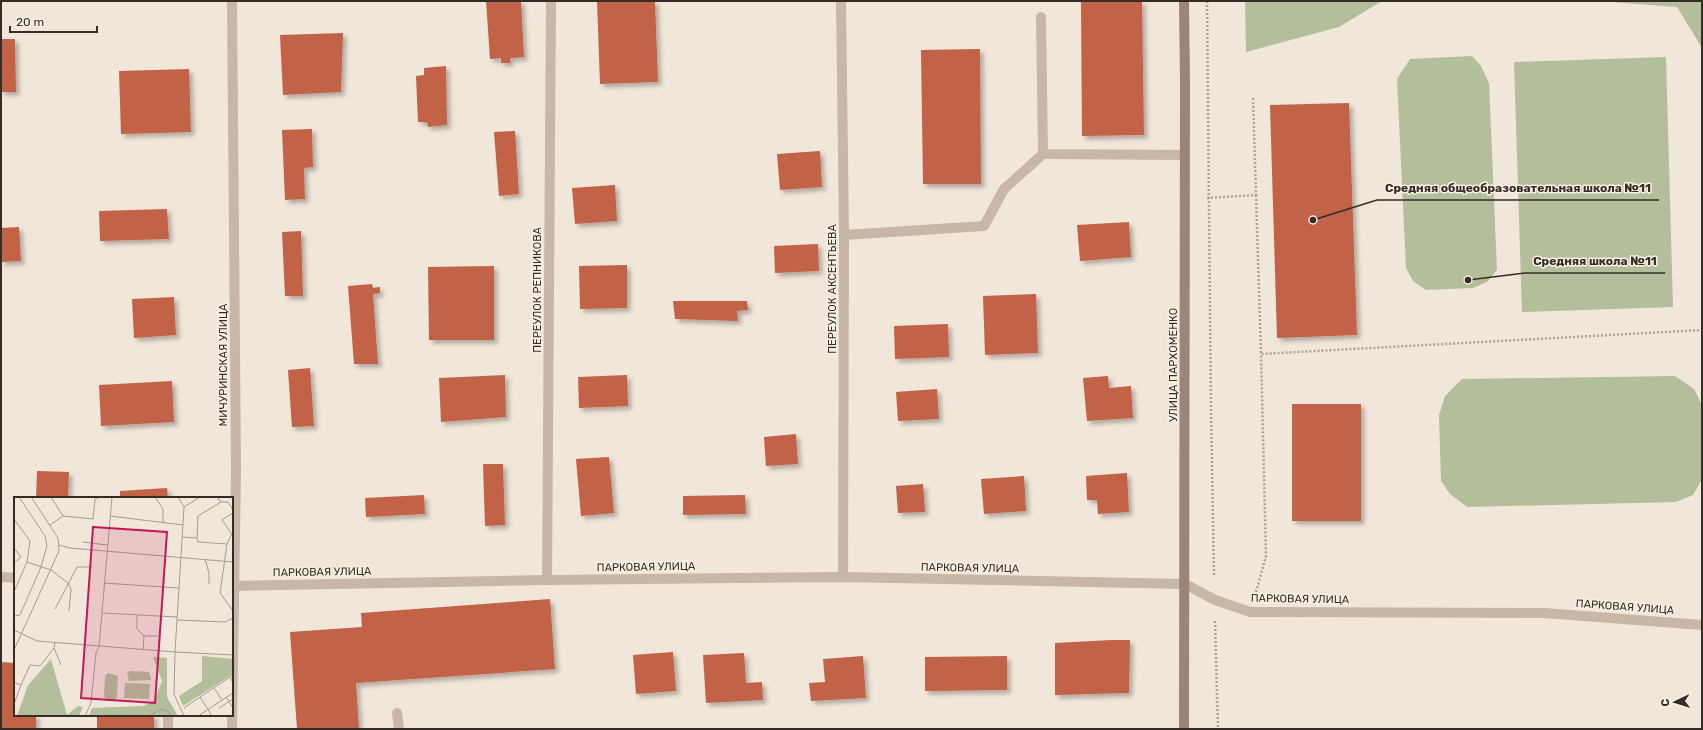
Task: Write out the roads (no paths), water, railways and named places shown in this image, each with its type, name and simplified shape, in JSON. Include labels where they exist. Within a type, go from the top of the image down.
[{"type":"street","name":"МИЧУРИНСКАЯ УЛИЦА","points":[[232,1],[236,461],[233,586]]},
{"type":"street","name":"ПЕРЕУЛОК РЕПНИКОВА","points":[[548,580],[551,1]]},
{"type":"street","name":"ПЕРЕУЛОК АКСЕНТЬЕВА","points":[[841,1],[844,235],[843,577]]},
{"type":"street","name":"УЛИЦА ПАРХОМЕНКО","points":[[1184,1],[1184,729]]},
{"type":"street","points":[[1041,17],[1043,154]]},
{"type":"street","points":[[844,235],[984,226],[1004,189],[1043,154],[1185,155]]},
{"type":"street","points":[[1,577],[14,578]]},
{"type":"street","name":"ПАРКОВАЯ УЛИЦА","points":[[233,586],[548,580],[843,577],[1185,584],[1215,600],[1250,612],[1544,614],[1702,625]]},
{"type":"street","points":[[397,713],[398,729]]},
{"type":"street","points":[[168,716],[168,729]]},
{"type":"street","name":"МИЧУРИНСКАЯ УЛИЦА","points":[[232,716],[232,729]]},
{"type":"place","name":"Средняя общеобразовательная школа №11","points":[[1313,220]]},
{"type":"place","name":"Средняя школа №11","points":[[1468,280]]}]
